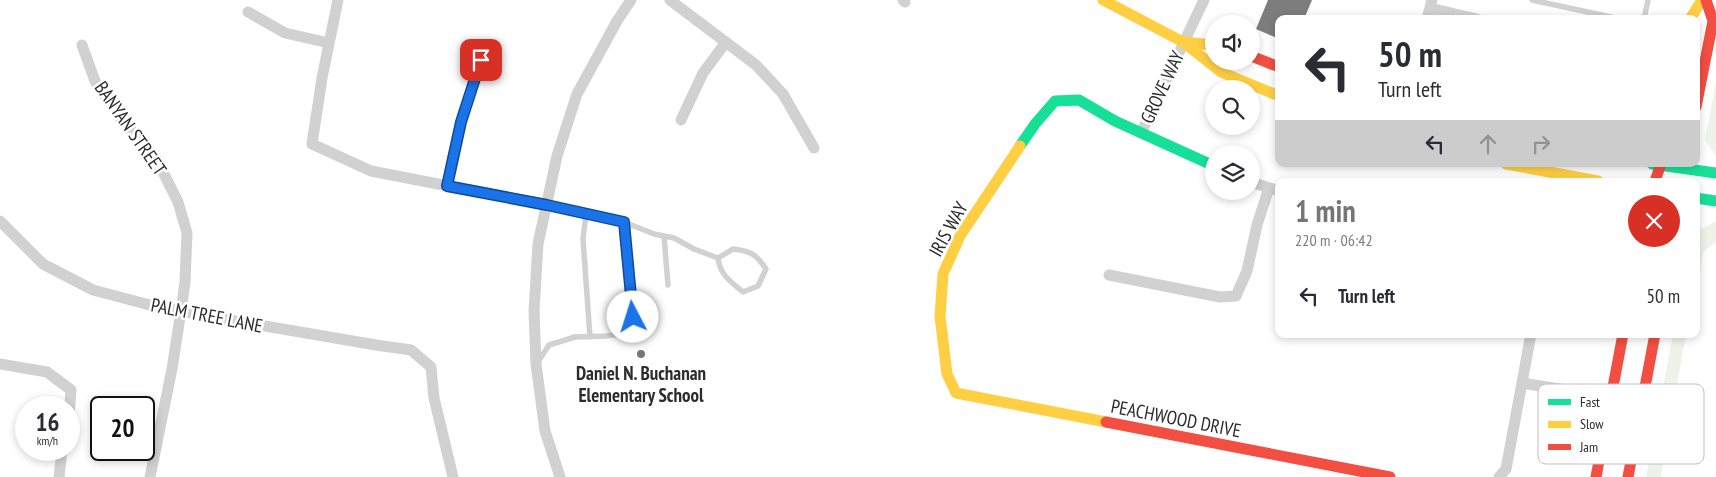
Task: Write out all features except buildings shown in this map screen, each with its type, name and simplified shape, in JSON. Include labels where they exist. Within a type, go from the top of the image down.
[{"type":"street","points":[[338,0],[312,144],[371,171],[547,205]]},
{"type":"street","points":[[560,477],[545,431],[536,364],[534,311],[538,244],[557,156],[577,94],[617,21],[632,0]]},
{"type":"street","points":[[670,0],[756,64],[783,94],[814,148]]},
{"type":"street","points":[[1103,0],[1183,42],[1221,72],[1275,94]]},
{"type":"street","name":"GROVE WAY","points":[[1141,133],[1204,0]]},
{"type":"street","points":[[1693,15],[1702,0]]},
{"type":"street","points":[[1700,87],[1713,21],[1706,0]]},
{"type":"street","points":[[1429,9],[1458,15]]},
{"type":"street","points":[[248,12],[285,33],[329,43]]},
{"type":"street","points":[[681,120],[703,73],[726,42]]},
{"type":"street","points":[[1183,42],[1205,44]]},
{"type":"street","name":"BANYAN STREET","points":[[82,45],[95,81],[120,118],[157,160],[178,202],[187,233],[185,282],[181,311],[172,369],[150,477]]},
{"type":"street","points":[[447,186],[461,122],[481,60]]},
{"type":"street","points":[[1260,60],[1275,65]]},
{"type":"street","name":"IRIS WAY","points":[[956,393],[947,374],[940,316],[943,274],[965,228],[1035,124],[1054,101],[1079,100],[1115,121],[1141,133]]},
{"type":"street","points":[[1141,133],[1205,162]]},
{"type":"street","points":[[1522,167],[1582,178]]},
{"type":"street","points":[[1689,167],[1716,173]]},
{"type":"street","points":[[1109,275],[1220,297],[1236,296],[1247,271],[1257,225],[1274,189],[1260,185]]},
{"type":"street","points":[[1700,199],[1716,201]]},
{"type":"street","name":"PALM TREE LANE","points":[[0,221],[43,264],[93,290],[181,311],[411,350],[431,367],[434,398],[453,477]]},
{"type":"street","points":[[1499,477],[1506,469],[1530,338]]},
{"type":"street","points":[[1614,384],[1622,338]]},
{"type":"street","points":[[1646,384],[1654,338]]},
{"type":"street","points":[[0,364],[47,372],[71,390],[71,396]]},
{"type":"street","points":[[1522,383],[1538,386]]},
{"type":"street","name":"PEACHWOOD DRIVE","points":[[956,393],[1390,477]]},
{"type":"street","points":[[59,477],[61,461]]},
{"type":"street","points":[[1596,477],[1599,464]]},
{"type":"street","points":[[1628,477],[1630,464]]},
{"type":"lane","points":[[1532,0],[1551,2],[1604,15]]},
{"type":"lane","points":[[1645,15],[1648,0]]},
{"type":"lane","points":[[547,205],[624,222],[654,234],[674,238],[694,249],[718,258]]},
{"type":"lane","points":[[586,214],[583,239],[590,337]]},
{"type":"lane","points":[[536,364],[548,345],[576,337],[627,334],[633,317],[624,222]]},
{"type":"lane","points":[[664,236],[668,285]]},
{"type":"lane","points":[[733,249],[747,251],[759,258],[766,269],[758,286],[743,292],[727,279],[719,267],[718,258],[733,249]]},
{"type":"shaded area","points":[[1716,81],[1716,156],[1705,140]]},
{"type":"shaded area","points":[[1716,221],[1716,242],[1703,252],[1700,275],[1700,229]]},
{"type":"shaded area","points":[[1672,338],[1685,338],[1677,384],[1664,384]]},
{"type":"shaded area","points":[[1648,464],[1663,464],[1661,477],[1646,477]]},
{"type":"traffic: fast","points":[[1020,146],[1035,124],[1055,101],[1079,100],[1115,121],[1205,162]]},
{"type":"traffic: fast","points":[[1673,167],[1716,173]]},
{"type":"traffic: fast","points":[[1700,199],[1716,201]]},
{"type":"traffic: slow","points":[[1103,0],[1183,42],[1221,72],[1275,94]]},
{"type":"traffic: slow","points":[[1693,15],[1702,0]]},
{"type":"traffic: slow","points":[[1183,42],[1205,44]]},
{"type":"traffic: slow","points":[[1020,146],[960,236],[943,274],[940,316],[947,374],[956,393],[1106,422]]},
{"type":"traffic: slow","points":[[1522,167],[1582,178]]},
{"type":"traffic: jam","points":[[1700,87],[1713,21],[1706,0]]},
{"type":"traffic: jam","points":[[1260,60],[1275,65]]},
{"type":"traffic: jam","points":[[1656,178],[1660,167]]},
{"type":"traffic: jam","points":[[1614,384],[1622,338]]},
{"type":"traffic: jam","points":[[1646,384],[1654,338]]},
{"type":"traffic: jam","points":[[1106,422],[1390,477]]},
{"type":"traffic: jam","points":[[1596,477],[1598,464]]},
{"type":"traffic: jam","points":[[1628,477],[1630,464]]},
{"type":"place","name":"Daniel N. Buchanan Elementary School","points":[[641,354]]},
{"type":"route","points":[[481,60],[461,122],[447,186],[624,222],[633,317]]}]
